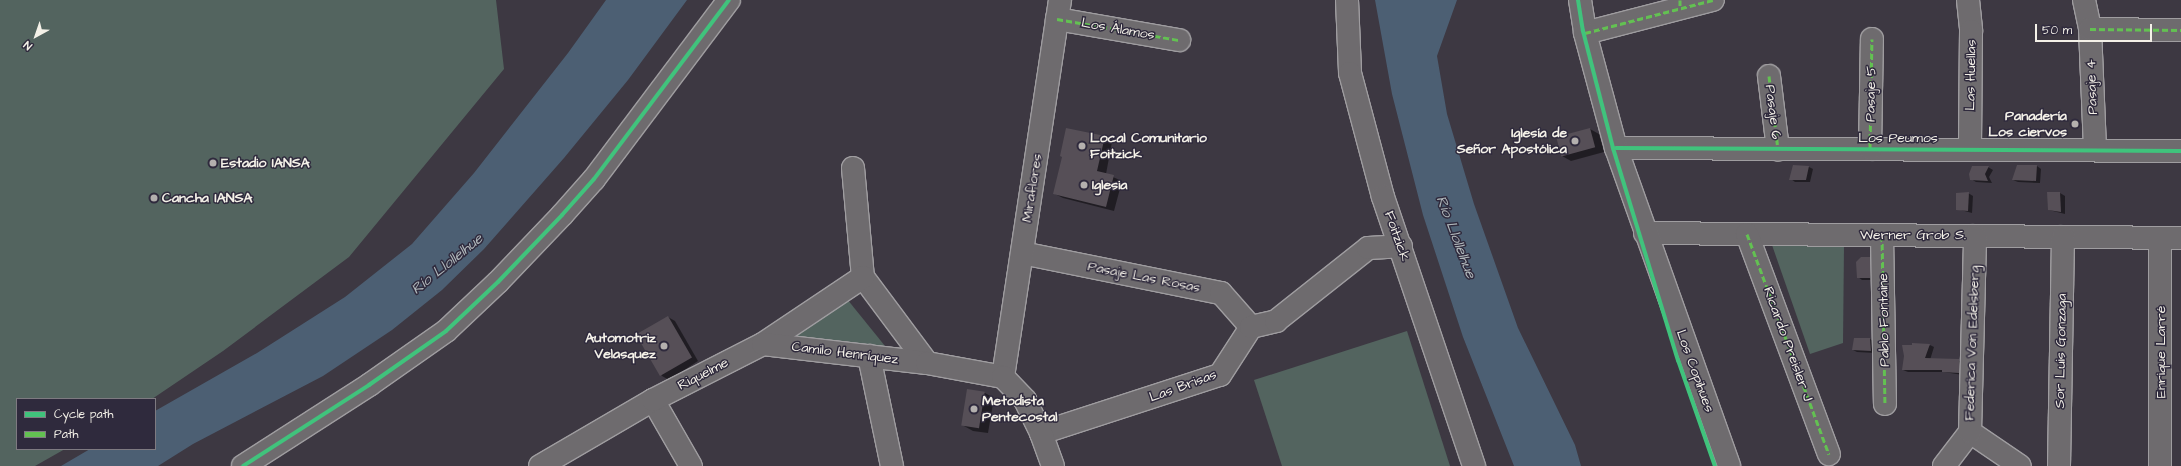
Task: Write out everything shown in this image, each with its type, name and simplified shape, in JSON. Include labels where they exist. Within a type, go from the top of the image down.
[{"type":"street","points":[[243,466],[369,385],[446,331],[492,287],[562,215],[594,179],[729,0]]},
{"type":"street","name":"Foitzick","points":[[1347,0],[1350,73],[1383,197],[1401,246],[1474,466]]},
{"type":"street","name":"Los Copihues","points":[[1580,0],[1585,32],[1616,148],[1729,466]]},
{"type":"street","points":[[1585,32],[1680,4],[1712,0]]},
{"type":"street","name":"Las Huellas","points":[[1968,0],[1971,31],[1970,150]]},
{"type":"street","name":"Pasaje 4","points":[[2084,0],[2090,29],[2095,150]]},
{"type":"street","name":"Los Álamos","points":[[1059,9],[1179,40]]},
{"type":"street","name":"Miraflores","points":[[1003,376],[1059,9]]},
{"type":"street","points":[[2090,29],[2181,30]]},
{"type":"street","name":"Pasaje 5","points":[[1870,149],[1872,39]]},
{"type":"street","name":"Pasaje 6","points":[[1769,76],[1778,149]]},
{"type":"street","name":"Los Peumos","points":[[1616,148],[2181,151]]},
{"type":"street","points":[[853,168],[863,277]]},
{"type":"street","name":"Werner Grob S.","points":[[1645,233],[2171,238]]},
{"type":"street","name":"Ricardo Preisler J","points":[[1747,234],[1829,454]]},
{"type":"street","name":"Pablo Fontaine","points":[[1882,235],[1885,404]]},
{"type":"street","name":"Federica Von Edelsberg","points":[[1944,466],[1970,432],[1975,236]]},
{"type":"street","name":"Sor Luis Gonzaga","points":[[2059,466],[2063,237]]},
{"type":"street","name":"Enrique Larré","points":[[2160,466],[2171,238]]},
{"type":"street","points":[[1251,327],[1276,321],[1368,248],[1401,246]]},
{"type":"street","name":"Pasaje Las Rosas","points":[[1022,253],[1220,293],[1251,327]]},
{"type":"street","name":"Riquelme","points":[[540,466],[653,400],[763,344],[863,277]]},
{"type":"street","name":"Camilo Henríquez","points":[[863,277],[927,363]]},
{"type":"street","name":"Las Brisas","points":[[1041,434],[1220,375],[1251,327]]},
{"type":"street","name":"Camilo Henríquez","points":[[763,344],[927,363],[1003,376]]},
{"type":"street","points":[[869,356],[892,466]]},
{"type":"street","points":[[1003,376],[1025,400],[1041,434],[1053,466]]},
{"type":"street","points":[[653,400],[691,466]]},
{"type":"street","points":[[1970,432],[2020,466]]},
{"type":"shaded area","name":"Estadio IANSA","points":[[0,0],[496,0],[504,69],[349,257],[223,351],[153,398],[16,398],[16,450],[63,450],[35,466],[0,466]]},
{"type":"shaded area","points":[[1772,245],[1844,245],[1843,343],[1810,354]]},
{"type":"shaded area","points":[[847,299],[885,346],[793,342],[789,336]]},
{"type":"shaded area","points":[[1407,331],[1450,466],[1282,466],[1254,380]]},
{"type":"water","name":"Río Llollelhue","points":[[606,0],[687,0],[628,80],[564,158],[484,249],[442,290],[392,330],[323,376],[193,444],[158,466],[61,466],[88,450],[156,450],[156,410],[257,353],[345,297],[412,244],[474,173],[568,53]]},
{"type":"water","name":"Río Llollelhue","points":[[1375,0],[1457,0],[1437,56],[1447,114],[1474,204],[1518,328],[1575,445],[1581,466],[1514,466],[1463,337],[1423,215],[1392,94]]},
{"type":"building","points":[[1066,128],[1105,136],[1097,171],[1114,175],[1106,207],[1053,194],[1062,157],[1060,156]]},
{"type":"building","name":"Iglesía de Señor Apostólica","points":[[1590,128],[1595,147],[1561,156],[1556,137]]},
{"type":"building","points":[[1793,165],[1809,166],[1806,180],[1789,180]]},
{"type":"building","points":[[2017,165],[2037,165],[2036,181],[2012,180]]},
{"type":"building","points":[[1972,166],[1989,166],[1985,174],[1988,181],[1970,180],[1969,174]]},
{"type":"building","points":[[1969,192],[1968,211],[1956,210],[1956,193]]},
{"type":"building","points":[[2047,192],[2060,192],[2061,212],[2048,210]]},
{"type":"building","points":[[1861,257],[1870,257],[1870,278],[1857,278],[1856,262]]},
{"type":"building","name":"Automotriz Velasquez","points":[[668,316],[692,358],[660,376],[636,334]]},
{"type":"building","points":[[1854,338],[1870,338],[1871,351],[1852,350]]},
{"type":"building","points":[[1912,343],[1930,344],[1925,358],[1959,359],[1959,373],[1942,372],[1942,370],[1902,370],[1904,356],[1902,345],[1912,345]]},
{"type":"building","name":"Metodista Pentecostal","points":[[967,389],[985,392],[979,428],[961,426]]},
{"type":"marked path","points":[[1680,0],[1680,8]]},
{"type":"marked path","points":[[1585,33],[1713,0]]},
{"type":"marked path","points":[[1057,19],[1179,40]]},
{"type":"marked path","points":[[2090,29],[2181,30]]},
{"type":"marked path","points":[[1870,149],[1872,39]]},
{"type":"marked path","points":[[1769,76],[1778,149]]},
{"type":"marked path","points":[[1747,234],[1829,454]]},
{"type":"marked path","points":[[1882,235],[1885,404]]},
{"type":"cycle path","points":[[243,466],[369,385],[446,331],[498,282],[594,179],[729,0]]},
{"type":"cycle path","points":[[1578,0],[1583,31],[1613,148],[1678,360],[1715,466]]},
{"type":"cycle path","points":[[1616,148],[2181,151]]},
{"type":"place","name":"Panadería Los ciervos","points":[[2075,124]]},
{"type":"place","name":"Iglesía de Señor Apostólica","points":[[1575,141]]},
{"type":"place","name":"Local Comunitario Foitzick","points":[[1082,146]]},
{"type":"place","name":"Estadio IANSA","points":[[213,163]]},
{"type":"place","name":"Iglesia","points":[[1084,185]]},
{"type":"place","name":"Cancha IANSA","points":[[154,198]]},
{"type":"place","name":"Automotriz Velasquez","points":[[664,346]]},
{"type":"place","name":"Metodista Pentecostal","points":[[974,409]]}]
